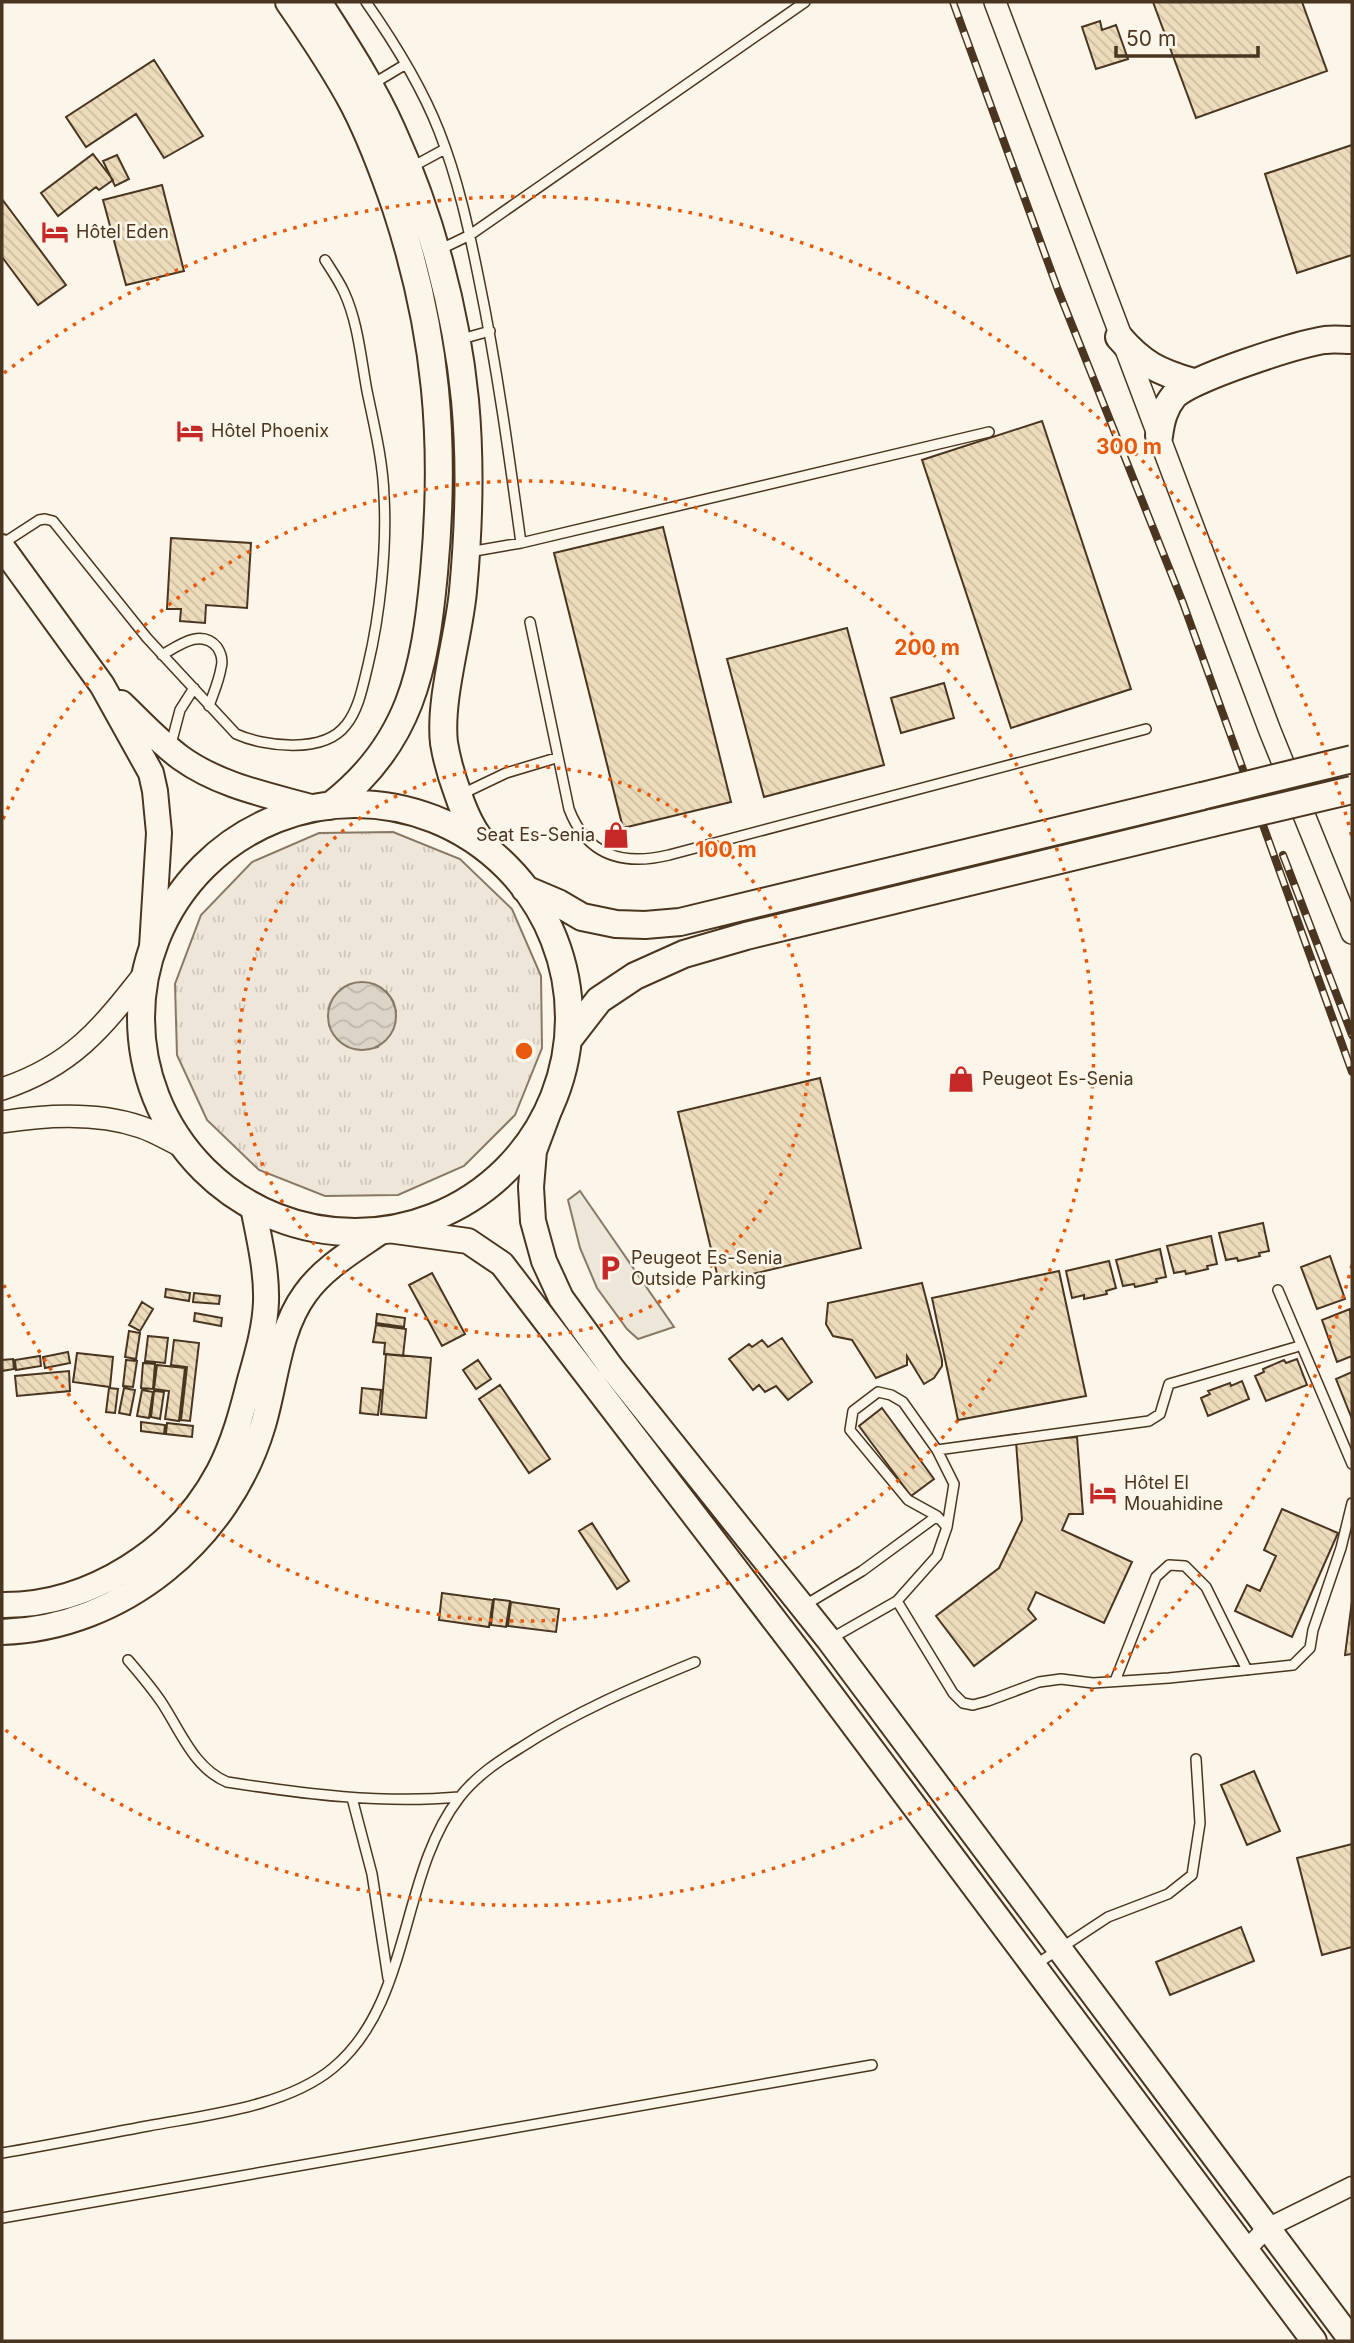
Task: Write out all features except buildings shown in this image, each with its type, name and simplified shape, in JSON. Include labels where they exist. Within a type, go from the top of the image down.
[{"type":"main road","points":[[102,685],[170,749],[211,776],[235,786],[322,807],[351,790],[377,763],[401,724],[414,691],[429,620],[436,553],[440,468],[438,401],[427,320],[411,253],[370,139],[350,98],[289,2]]},
{"type":"main road","points":[[318,2],[369,87],[409,168],[435,251],[456,340],[468,432],[469,467],[462,602],[444,741],[462,808],[478,838],[526,889],[547,923],[561,960],[569,1000],[568,1040],[562,1075],[534,1151],[533,1221],[544,1261],[561,1298],[611,1367],[829,1640],[1352,2341]]},
{"type":"main road","points":[[1119,337],[1147,365],[1165,374],[1193,382]]},
{"type":"main road","points":[[1158,436],[1167,407],[1175,395],[1193,382],[1300,345],[1326,340],[1352,340]]},
{"type":"main road","points":[[2,546],[102,685],[144,758],[155,791],[159,855],[152,947]]},
{"type":"main road","points":[[526,889],[582,916],[616,924],[680,922],[1352,759]]},
{"type":"main road","points":[[568,1040],[599,1000],[635,976],[684,954],[759,932],[1352,790]]},
{"type":"main road","points":[[493,855],[464,835],[433,819],[400,809],[377,806],[322,807],[283,817],[254,829],[219,853],[182,891],[165,918],[152,947],[145,972],[141,1034],[145,1065],[159,1104],[185,1148],[205,1171],[228,1191],[253,1207],[306,1226],[338,1231],[385,1230],[468,1241],[502,1264],[802,1656],[1314,2341]]},
{"type":"main road","points":[[2,1632],[62,1624],[95,1612],[120,1601],[174,1564],[225,1507],[253,1454],[286,1335],[297,1306],[317,1280],[385,1230],[429,1219],[467,1201],[501,1175],[529,1144],[550,1108]]},
{"type":"main road","points":[[2,1605],[56,1599],[81,1591],[132,1566],[160,1545],[181,1523],[212,1482],[232,1444],[264,1320],[266,1284],[253,1207]]},
{"type":"main road","points":[[802,1656],[829,1640]]},
{"type":"street","points":[[995,2],[1119,337],[1270,731],[1352,933]]},
{"type":"street","points":[[2,1089],[37,1076],[92,1037],[145,972]]},
{"type":"street","points":[[2,1122],[63,1116],[105,1119],[141,1127],[185,1148]]},
{"type":"street","points":[[1246,2250],[1267,2228],[1352,2186]]},
{"type":"lane","points":[[366,2],[406,64],[435,121],[470,235],[490,331],[521,543]]},
{"type":"lane","points":[[435,251],[470,235],[805,2]]},
{"type":"lane","points":[[369,87],[406,64]]},
{"type":"lane","points":[[409,168],[445,149]]},
{"type":"lane","points":[[2,546],[39,520],[53,522],[162,655],[236,734],[254,742],[278,746],[312,744],[335,735],[346,726],[355,709],[373,644],[384,536],[384,495],[378,446],[352,317],[344,290],[325,260]]},
{"type":"lane","points":[[456,340],[490,331]]},
{"type":"lane","points":[[466,553],[521,543],[989,432]]},
{"type":"lane","points":[[530,622],[556,758],[569,809],[579,830],[597,847],[620,858],[645,860],[1146,729]]},
{"type":"lane","points":[[162,655],[196,638],[205,639],[217,648],[222,660],[221,668],[209,706]]},
{"type":"lane","points":[[170,749],[175,723],[194,688]]},
{"type":"lane","points":[[458,796],[506,773],[556,758]]},
{"type":"lane","points":[[1278,1290],[1352,1464]]},
{"type":"lane","points":[[937,1450],[1149,1421],[1160,1414],[1169,1384],[1296,1347]]},
{"type":"lane","points":[[829,1640],[897,1601],[937,1556],[947,1527],[954,1484],[937,1450],[902,1402],[891,1395],[878,1392],[853,1411],[850,1430],[908,1500],[937,1516],[947,1527]]},
{"type":"lane","points":[[897,1601],[953,1693],[963,1703],[973,1705],[988,1702],[1039,1682],[1061,1679],[1115,1681],[1293,1665],[1310,1648],[1312,1630],[1341,1548],[1352,1503]]},
{"type":"lane","points":[[803,1607],[862,1571],[937,1516]]},
{"type":"lane","points":[[1115,1681],[1156,1577],[1169,1564],[1185,1566],[1206,1587],[1247,1670]]},
{"type":"lane","points":[[128,1660],[161,1701],[202,1767],[227,1782],[352,1798],[416,1800],[460,1797]]},
{"type":"lane","points":[[2,2153],[265,2102],[301,2089],[332,2069],[359,2041],[378,2008],[436,1838],[460,1797],[478,1777],[499,1760],[543,1733],[614,1695],[695,1662]]},
{"type":"lane","points":[[1033,1966],[1108,1917],[1168,1894],[1192,1875],[1200,1823],[1196,1759]]},
{"type":"lane","points":[[352,1798],[372,1874],[388,1980]]},
{"type":"lane","points":[[2,2218],[872,2065]]},
{"type":"green space","points":[[393,832],[460,859],[512,909],[541,976],[542,1048],[515,1115],[464,1166],[398,1195],[325,1196],[259,1170],[207,1120],[177,1055],[175,984],[201,915],[252,862],[319,833]],"holes":[[[386,991],[396,1012],[378,1047],[362,1049],[349,1046],[338,1039],[329,1025]]]},
{"type":"shaded area","name":"Peugeot Es-Senia Outside Parking","points":[[580,1191],[674,1327],[638,1339],[627,1329],[597,1288],[580,1248],[568,1200]]},
{"type":"water","points":[[369,982],[390,997],[396,1009],[394,1029],[386,1040],[369,1050],[355,1050],[338,1040],[330,1029],[328,1009],[338,992],[349,984]]},
{"type":"railway","points":[[953,2],[1058,290],[1183,603],[1352,1072]]},
{"type":"railway","points":[[1283,855],[1352,1035]]},
{"type":"place","name":"Hôtel Eden","points":[[55,232]]},
{"type":"place","name":"Hôtel Phoenix","points":[[190,431]]},
{"type":"place","name":"Seat Es-Senia","points":[[616,835]]},
{"type":"place","name":"Peugeot Es-Senia","points":[[961,1079]]},
{"type":"place","name":"Peugeot Es-Senia Outside Parking","points":[[610,1268]]},
{"type":"place","name":"Hôtel El Mouahidine","points":[[1103,1493]]}]
